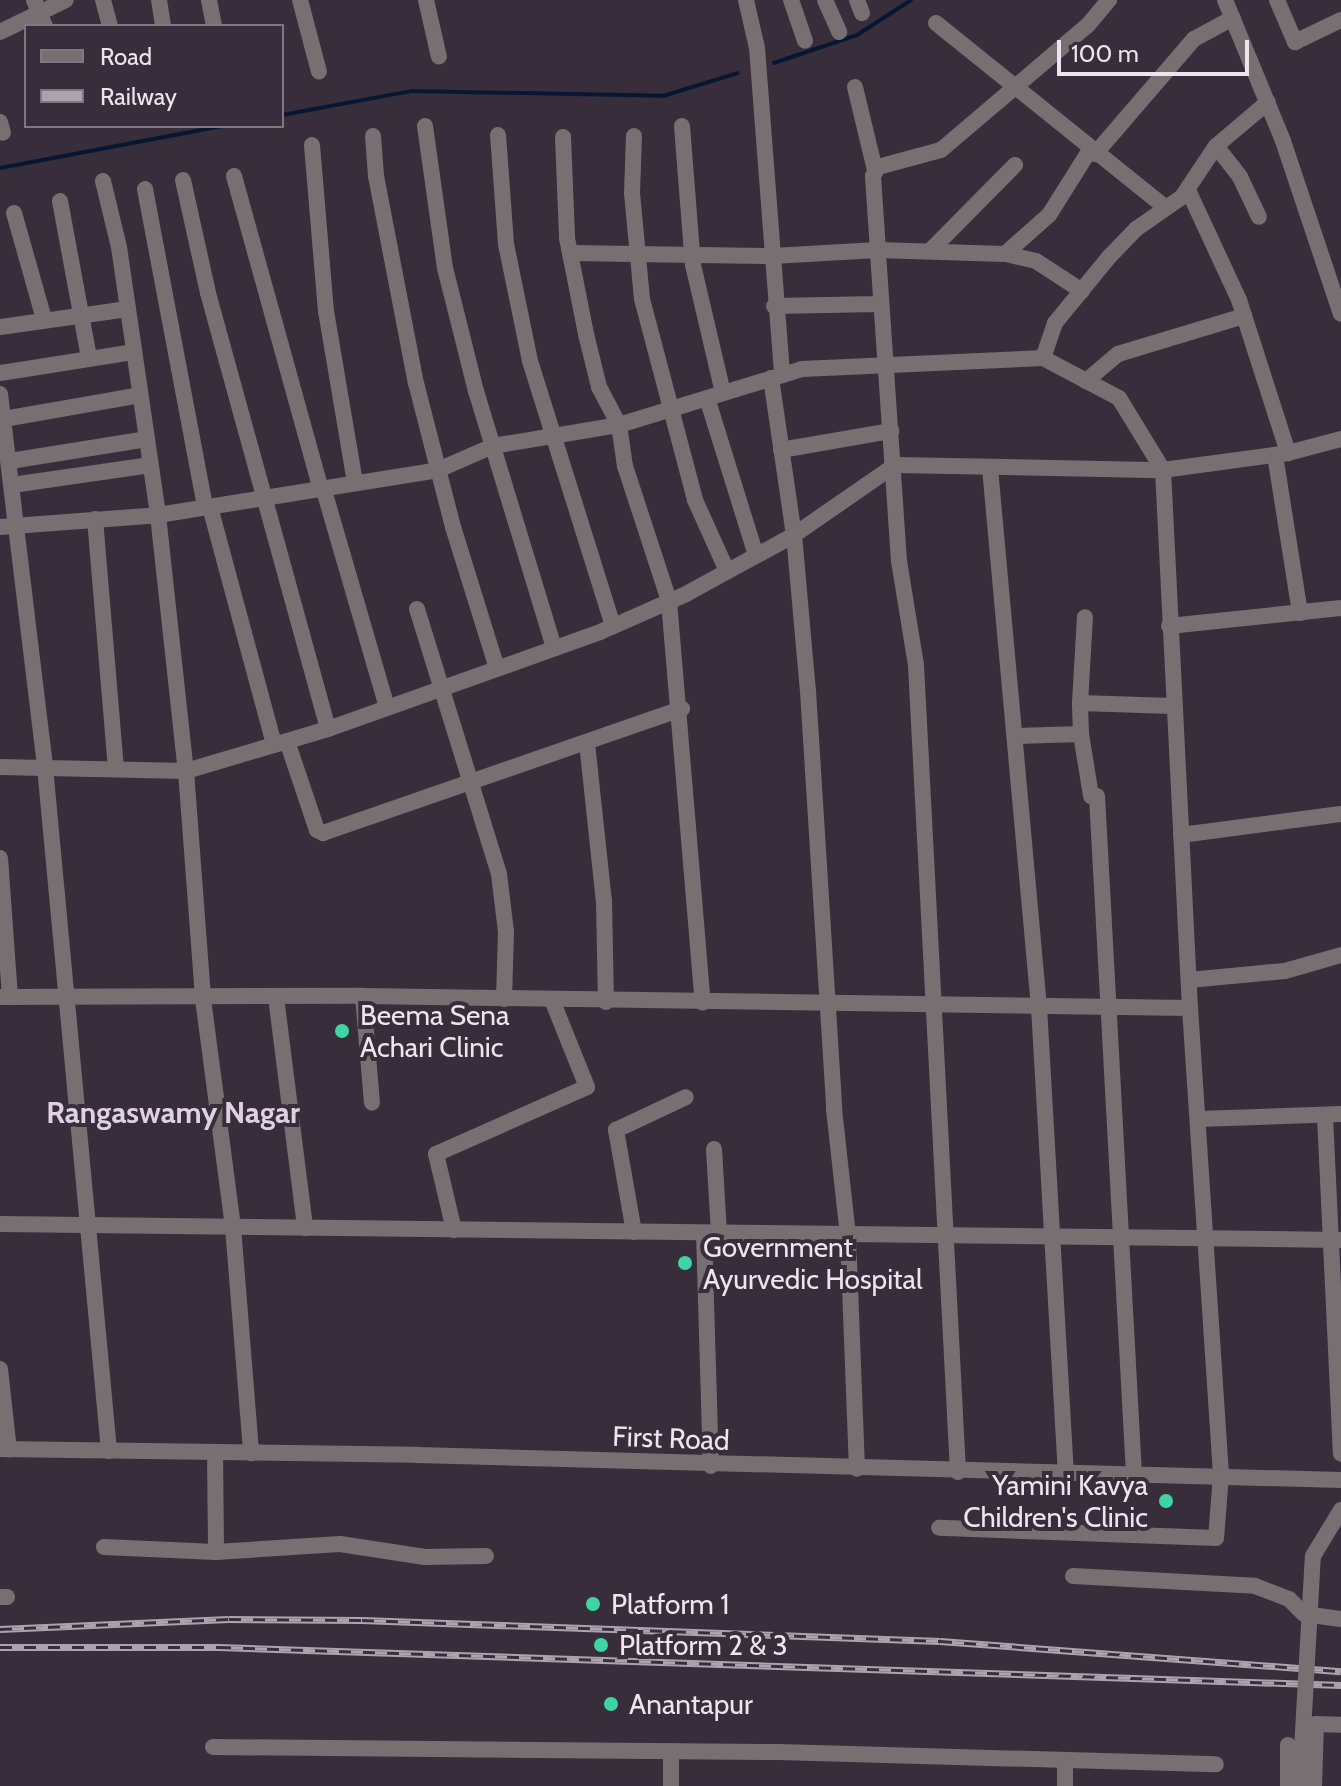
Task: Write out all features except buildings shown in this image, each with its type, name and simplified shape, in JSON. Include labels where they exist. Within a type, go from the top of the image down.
[{"type":"street","points":[[0,32],[66,0]]},
{"type":"street","points":[[103,0],[109,24]]},
{"type":"street","points":[[159,0],[163,24]]},
{"type":"street","points":[[209,0],[214,24]]},
{"type":"street","points":[[300,0],[319,72]]},
{"type":"street","points":[[426,0],[439,57]]},
{"type":"street","points":[[791,0],[805,41]]},
{"type":"street","points":[[825,0],[839,32]]},
{"type":"street","points":[[875,170],[941,150],[1016,89],[1109,0]]},
{"type":"street","points":[[1225,0],[1268,102],[1338,292],[1341,314]]},
{"type":"street","points":[[1277,0],[1295,42],[1341,20]]},
{"type":"street","points":[[751,1],[772,256],[781,450],[794,535],[848,1235],[857,1469]]},
{"type":"street","points":[[1005,254],[1049,215],[1093,152],[1194,39],[1233,18]]},
{"type":"street","points":[[936,23],[1164,206]]},
{"type":"street","points":[[855,87],[875,170],[884,365],[895,465],[899,561],[916,665],[931,1005],[949,1236],[958,1472]]},
{"type":"street","points":[[1043,358],[1055,323],[1118,248],[1164,206],[1188,190],[1216,146],[1268,102]]},
{"type":"street","points":[[425,126],[445,268],[493,446],[554,648]]},
{"type":"street","points":[[682,126],[692,251],[715,396],[756,555]]},
{"type":"street","points":[[498,135],[508,258],[551,436],[613,626]]},
{"type":"street","points":[[373,136],[403,323],[438,470],[497,668]]},
{"type":"street","points":[[634,136],[635,251],[669,410],[695,500],[727,571]]},
{"type":"street","points":[[563,137],[570,253],[599,387],[619,425],[625,466],[669,601],[682,709],[703,1003]]},
{"type":"street","points":[[312,145],[326,311],[355,482]]},
{"type":"street","points":[[1216,146],[1240,177],[1259,217]]},
{"type":"street","points":[[930,251],[1015,165]]},
{"type":"street","points":[[234,176],[321,487],[387,707]]},
{"type":"street","points":[[183,180],[208,293],[267,497],[328,729]]},
{"type":"street","points":[[103,181],[128,309],[158,515],[186,771],[203,999],[233,1227],[251,1453]]},
{"type":"street","points":[[145,189],[207,507],[281,743],[319,833],[472,785],[682,709]]},
{"type":"street","points":[[1188,190],[1244,316],[1281,454],[1300,613]]},
{"type":"street","points":[[60,201],[89,358]]},
{"type":"street","points":[[14,213],[44,319]]},
{"type":"street","points":[[570,253],[692,251],[772,256],[878,250],[1005,254],[1036,261],[1082,291]]},
{"type":"street","points":[[774,306],[881,304]]},
{"type":"street","points":[[0,327],[128,309]]},
{"type":"street","points":[[1086,381],[1118,354],[1244,316]]},
{"type":"street","points":[[0,373],[134,352]]},
{"type":"street","points":[[8,526],[158,515],[438,470],[493,446],[619,425],[802,369],[1043,358],[1119,398],[1163,470],[1172,706],[1221,1475],[1214,1540],[939,1528]]},
{"type":"street","points":[[0,394],[12,485],[8,526],[45,767],[63,997],[109,1451]]},
{"type":"street","points":[[4,419],[140,395]]},
{"type":"street","points":[[781,450],[891,431]]},
{"type":"street","points":[[10,461],[147,439]]},
{"type":"street","points":[[0,767],[186,771],[328,729],[613,626],[669,601],[794,535],[895,465],[1163,470],[1281,454],[1341,439]]},
{"type":"street","points":[[12,485],[151,465]]},
{"type":"street","points":[[990,468],[1039,1007],[1055,1239],[1066,1473]]},
{"type":"street","points":[[95,519],[116,769]]},
{"type":"street","points":[[1169,626],[1341,608]]},
{"type":"street","points":[[417,609],[504,895],[504,999]]},
{"type":"street","points":[[1085,617],[1081,734],[1094,796],[1111,1009],[1134,1474]]},
{"type":"street","points":[[1080,703],[1172,706]]},
{"type":"street","points":[[1016,736],[1081,734]]},
{"type":"street","points":[[587,743],[603,886],[606,1002]]},
{"type":"street","points":[[1181,835],[1341,814]]},
{"type":"street","points":[[0,858],[5,997],[203,999],[363,996],[829,1006],[1190,1008]]},
{"type":"street","points":[[1189,980],[1285,971],[1341,955]]},
{"type":"street","points":[[363,996],[372,1103]]},
{"type":"street","points":[[276,997],[305,1228]]},
{"type":"street","points":[[454,1230],[436,1154],[587,1087],[552,1000]]},
{"type":"street","points":[[634,1232],[616,1130],[686,1097]]},
{"type":"street","points":[[1198,1119],[1333,1115],[1341,1454]]},
{"type":"street","points":[[711,1466],[714,1149]]},
{"type":"street","points":[[0,1224],[1336,1240]]},
{"type":"street","points":[[0,1369],[5,1450]]},
{"type":"street","name":"First Road","points":[[5,1450],[215,1452],[1341,1480]]},
{"type":"street","points":[[215,1452],[216,1552]]},
{"type":"street","points":[[1300,1786],[1311,1568],[1322,1536],[1341,1510]]},
{"type":"street","points":[[104,1547],[216,1552],[340,1544],[425,1557],[486,1556]]},
{"type":"street","points":[[1073,1576],[1255,1586],[1289,1599],[1304,1614],[1341,1619]]},
{"type":"street","points":[[1314,1786],[1316,1724],[1341,1725]]},
{"type":"street","points":[[1288,1745],[1288,1786]]},
{"type":"street","points":[[213,1747],[671,1751],[1216,1764]]},
{"type":"street","points":[[671,1751],[671,1786]]},
{"type":"street","points":[[1065,1760],[1065,1786]]},
{"type":"waterway","points":[[774,63],[857,35],[911,0]]},
{"type":"waterway","points":[[284,115],[411,91],[663,96],[738,73]]},
{"type":"waterway","points":[[0,168],[211,128]]},
{"type":"railway","points":[[0,1629],[229,1619],[362,1620],[940,1641],[1341,1671]]},
{"type":"railway","points":[[0,1647],[219,1647],[1341,1685]]},
{"type":"place","name":"Beema Sena Achari Clinic","points":[[342,1031]]},
{"type":"place","name":"Government Ayurvedic Hospital","points":[[685,1263]]},
{"type":"place","name":"Yamini Kavya Children's Clinic","points":[[1166,1501]]},
{"type":"place","name":"Platform 1","points":[[593,1604]]},
{"type":"place","name":"Platform 2 & 3","points":[[601,1645]]},
{"type":"place","name":"Anantapur","points":[[611,1704]]},
{"type":"district","name":"Rangaswamy Nagar","points":[[173,1113]]}]
